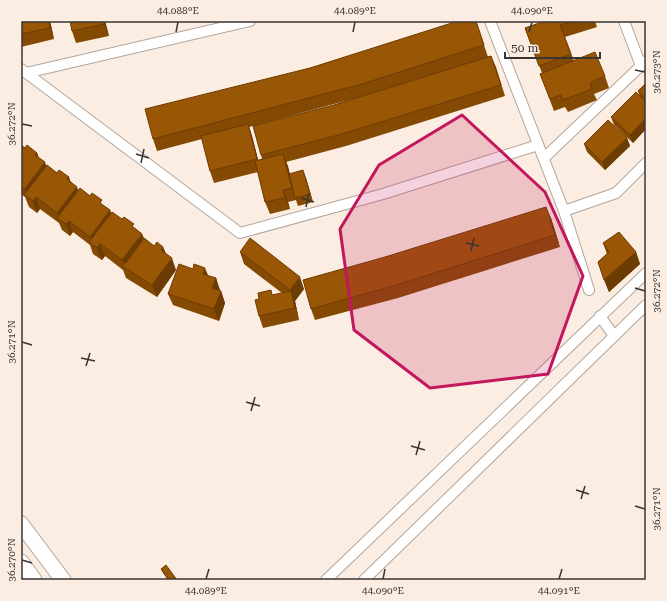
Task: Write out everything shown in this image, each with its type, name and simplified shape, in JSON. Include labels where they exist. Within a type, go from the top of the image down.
[{"type":"street","points":[[24,71],[250,21]]},
{"type":"street","points":[[490,21],[564,211],[588,290]]},
{"type":"street","points":[[544,158],[643,64],[624,21]]},
{"type":"street","points":[[24,71],[240,232],[383,194],[538,145]]},
{"type":"street","points":[[564,211],[616,192],[646,163]]},
{"type":"street","points":[[326,580],[646,272]]},
{"type":"street","points":[[364,580],[646,305]]},
{"type":"street","points":[[600,316],[614,336]]},
{"type":"street","points":[[21,524],[63,580]]},
{"type":"street","points":[[21,562],[34,580]]},
{"type":"highlighted area","points":[[462,115],[545,192],[583,276],[548,374],[430,388],[354,330],[340,229],[379,165]]},
{"type":"building","points":[[21,21],[49,21],[50,28],[21,34]]},
{"type":"building","points":[[70,21],[104,21],[104,24],[72,31]]},
{"type":"building","points":[[458,21],[476,21],[484,45],[362,84],[153,139],[145,109],[310,68]]},
{"type":"building","points":[[545,21],[574,21],[560,25],[571,54],[539,66],[525,28]]},
{"type":"building","points":[[595,52],[605,76],[590,83],[592,89],[563,100],[561,95],[550,99],[540,74]]},
{"type":"building","points":[[491,56],[501,85],[342,134],[261,155],[253,126],[334,105]]},
{"type":"building","points":[[646,83],[646,99],[638,91]]},
{"type":"building","points":[[636,92],[646,102],[646,118],[630,135],[611,117]]},
{"type":"building","points":[[608,120],[627,138],[602,162],[584,144]]},
{"type":"building","points":[[248,124],[257,159],[210,171],[201,136]]},
{"type":"building","points":[[21,145],[25,148],[27,145],[37,153],[35,155],[45,162],[25,189],[21,186]]},
{"type":"building","points":[[283,154],[292,188],[283,190],[285,198],[265,202],[255,161]]},
{"type":"building","points":[[47,165],[57,173],[59,170],[69,177],[67,179],[77,187],[57,213],[36,197],[33,201],[24,195]]},
{"type":"building","points":[[303,170],[310,194],[295,198],[289,174]]},
{"type":"building","points":[[80,188],[90,196],[92,193],[102,200],[100,203],[110,210],[90,237],[69,221],[66,224],[57,218]]},
{"type":"building","points":[[546,207],[555,235],[393,286],[311,309],[303,280],[385,257]]},
{"type":"building","points":[[112,212],[122,219],[124,217],[134,224],[132,226],[142,234],[122,260],[100,244],[97,248],[89,242]]},
{"type":"building","points":[[619,232],[636,252],[604,280],[598,262],[609,252],[603,243]]},
{"type":"building","points":[[144,238],[154,246],[157,242],[163,247],[161,250],[172,258],[152,285],[122,266],[125,262],[126,263]]},
{"type":"building","points":[[250,238],[300,277],[290,290],[240,252]]},
{"type":"building","points":[[179,264],[193,269],[194,264],[205,268],[203,274],[216,278],[212,288],[221,291],[214,309],[168,294]]},
{"type":"building","points":[[271,290],[272,295],[291,291],[295,308],[259,316],[255,300],[259,299],[258,293]]},
{"type":"building","points":[[166,565],[177,580],[169,580],[161,569]]}]
